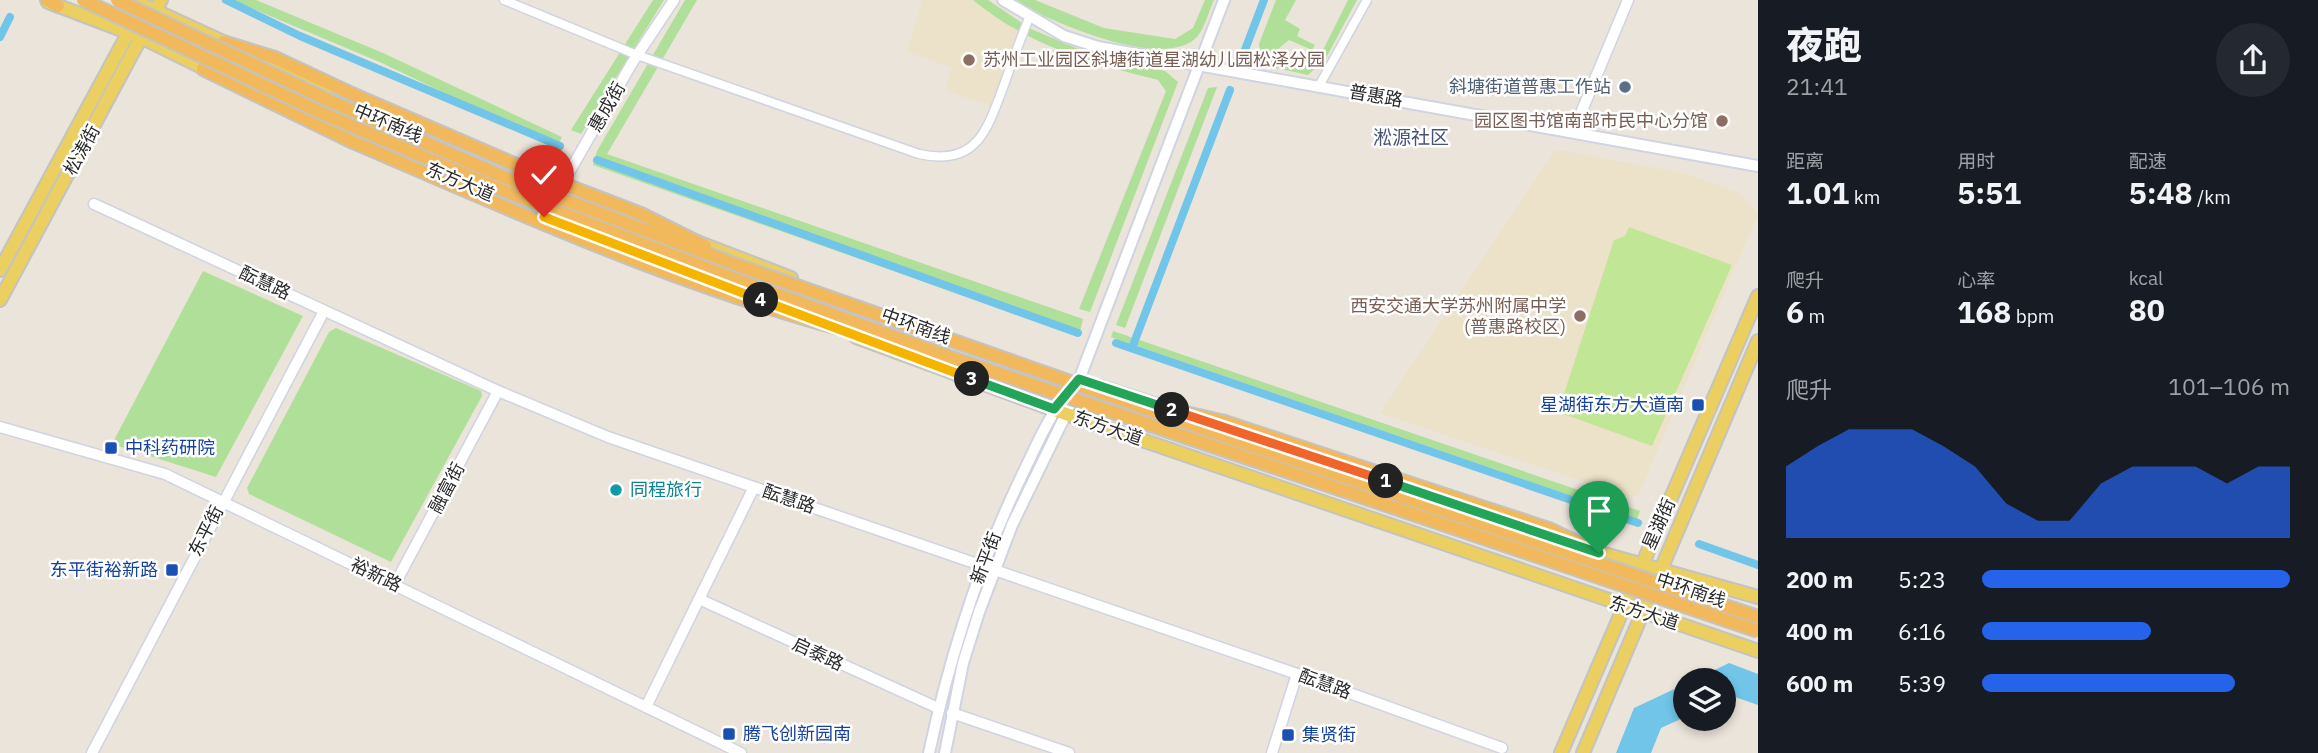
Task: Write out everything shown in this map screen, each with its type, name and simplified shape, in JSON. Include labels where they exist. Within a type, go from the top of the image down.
[{"type":"highway","name":"中环南线","points":[[83,0],[324,114],[494,187],[935,352],[1758,631]]},
{"type":"highway","name":"中环南线","points":[[117,0],[316,94],[499,174],[767,276],[1758,617]]},
{"type":"highway","points":[[223,42],[275,58],[537,174],[641,214],[767,276]]},
{"type":"highway","points":[[204,69],[353,142],[535,221],[638,260],[830,326],[935,352]]},
{"type":"highway","points":[[1122,399],[1225,422],[1549,529],[1599,553]]},
{"type":"main road","name":"东方大道","points":[[41,0],[143,38],[204,69],[544,217],[910,358],[1758,651]]},
{"type":"main road","name":"普惠路","points":[[1003,0],[1029,18],[1064,36],[1097,47],[1758,166]]},
{"type":"main road","name":"新平街","points":[[929,753],[947,672],[1001,517],[1079,379],[1224,0]]},
{"type":"main road","name":"东方大道","points":[[139,2],[159,6],[223,42],[559,188],[785,275],[1079,379],[1599,553],[1758,597]]},
{"type":"main road","name":"松涛街","points":[[0,270],[129,33],[139,2]]},
{"type":"main road","name":"松涛街","points":[[0,300],[159,6]]},
{"type":"main road","name":"星湖街","points":[[1560,753],[1758,296]]},
{"type":"main road","name":"星湖街","points":[[1583,753],[1641,611],[1758,341]]},
{"type":"main road","name":"新平街","points":[[944,753],[963,663],[1012,525],[1060,412]]},
{"type":"street","points":[[504,0],[637,55],[919,154],[947,157],[973,146],[985,133],[1029,18]]},
{"type":"street","name":"惠成街","points":[[544,217],[637,55],[674,0]]},
{"type":"street","points":[[1320,86],[1367,0]]},
{"type":"street","points":[[1573,132],[1628,0]]},
{"type":"street","name":"酝慧路","points":[[94,204],[498,391],[608,437],[994,572],[1297,674],[1502,748]]},
{"type":"street","name":"东平街","points":[[92,753],[324,311]]},
{"type":"street","name":"融富街","points":[[395,584],[498,391]]},
{"type":"street","name":"裕新路","points":[[0,427],[165,474],[741,753]]},
{"type":"street","points":[[646,707],[754,487]]},
{"type":"street","name":"启泰路","points":[[699,599],[938,708]]},
{"type":"street","points":[[1272,753],[1297,674]]},
{"type":"street","points":[[952,713],[1069,753]]},
{"type":"shaded area","name":"苏州工业园区斜塘街道星湖幼儿园松泽分园","points":[[922,0],[980,0],[1021,29],[990,106],[945,90],[952,68],[907,52]]},
{"type":"shaded area","name":"西安交通大学苏州附属中学 (普惠路校区)","points":[[1555,149],[1683,173],[1738,192],[1758,214],[1639,494],[1631,498],[1380,413]]},
{"type":"green space","points":[[232,0],[256,0],[383,53],[562,137],[557,147],[382,63]]},
{"type":"green space","points":[[653,0],[664,0],[581,134],[571,130]]},
{"type":"green space","points":[[685,0],[697,0],[607,154],[1083,319],[1080,332],[1044,324],[593,165],[597,151]]},
{"type":"green space","points":[[973,0],[988,0],[1031,29],[1081,50],[1165,71],[1178,82],[1090,312],[1079,309],[1166,91],[1158,80],[1108,67],[1038,41],[994,16]]},
{"type":"green space","points":[[1012,0],[1035,0],[1104,28],[1175,39],[1193,28],[1205,0],[1214,0],[1204,26],[1195,39],[1178,47],[1156,49],[1104,39],[1051,19]]},
{"type":"green space","points":[[1276,0],[1296,0],[1285,20],[1300,29],[1297,36],[1315,45],[1312,50],[1289,40],[1272,54],[1260,51],[1259,44]]},
{"type":"green space","points":[[1348,0],[1357,0],[1326,58],[1308,75],[1267,66],[1265,56],[1305,65],[1322,52]]},
{"type":"green space","points":[[1217,87],[1125,328],[1116,325],[1208,88]]},
{"type":"green space","points":[[1629,227],[1732,265],[1652,446],[1558,412],[1614,240],[1625,236]]},
{"type":"green space","points":[[203,271],[303,316],[216,477],[112,444]]},
{"type":"green space","points":[[336,328],[481,391],[482,396],[391,562],[249,494],[247,488],[329,332]]},
{"type":"green space","points":[[1113,331],[1640,511],[1637,519],[1111,337]]},
{"type":"water","points":[[1729,663],[1758,674],[1758,705],[1736,697],[1736,668],[1719,668]]},
{"type":"water","points":[[1673,690],[1673,722],[1661,728],[1651,753],[1616,753],[1634,708]]},
{"type":"waterway","points":[[226,0],[300,36],[560,146]]},
{"type":"waterway","points":[[1243,55],[1264,0]]},
{"type":"waterway","points":[[0,37],[10,17]]},
{"type":"waterway","points":[[1132,348],[1230,90]]},
{"type":"waterway","points":[[597,160],[1078,333]]},
{"type":"waterway","points":[[1116,343],[1638,523]]},
{"type":"waterway","points":[[1699,544],[1758,565]]},
{"type":"place","name":"苏州工业园区斜塘街道星湖幼儿园松泽分园","points":[[969,60]]},
{"type":"place","name":"斜塘街道普惠工作站","points":[[1625,87]]},
{"type":"place","name":"园区图书馆南部市民中心分馆","points":[[1722,121]]},
{"type":"place","name":"西安交通大学苏州附属中学 (普惠路校区)","points":[[1580,316]]},
{"type":"place","name":"星湖街东方大道南","points":[[1698,405]]},
{"type":"place","name":"中科药研院","points":[[111,448]]},
{"type":"place","name":"同程旅行","points":[[616,490]]},
{"type":"place","name":"东平街裕新路","points":[[172,570]]},
{"type":"place","name":"腾飞创新园南","points":[[729,734]]},
{"type":"place","name":"集贤街","points":[[1288,735]]},
{"type":"district","name":"淞源社区","points":[[1411,137]]},
{"type":"route","points":[[544,217],[910,358],[1054,409],[1079,379],[1599,553]]}]
